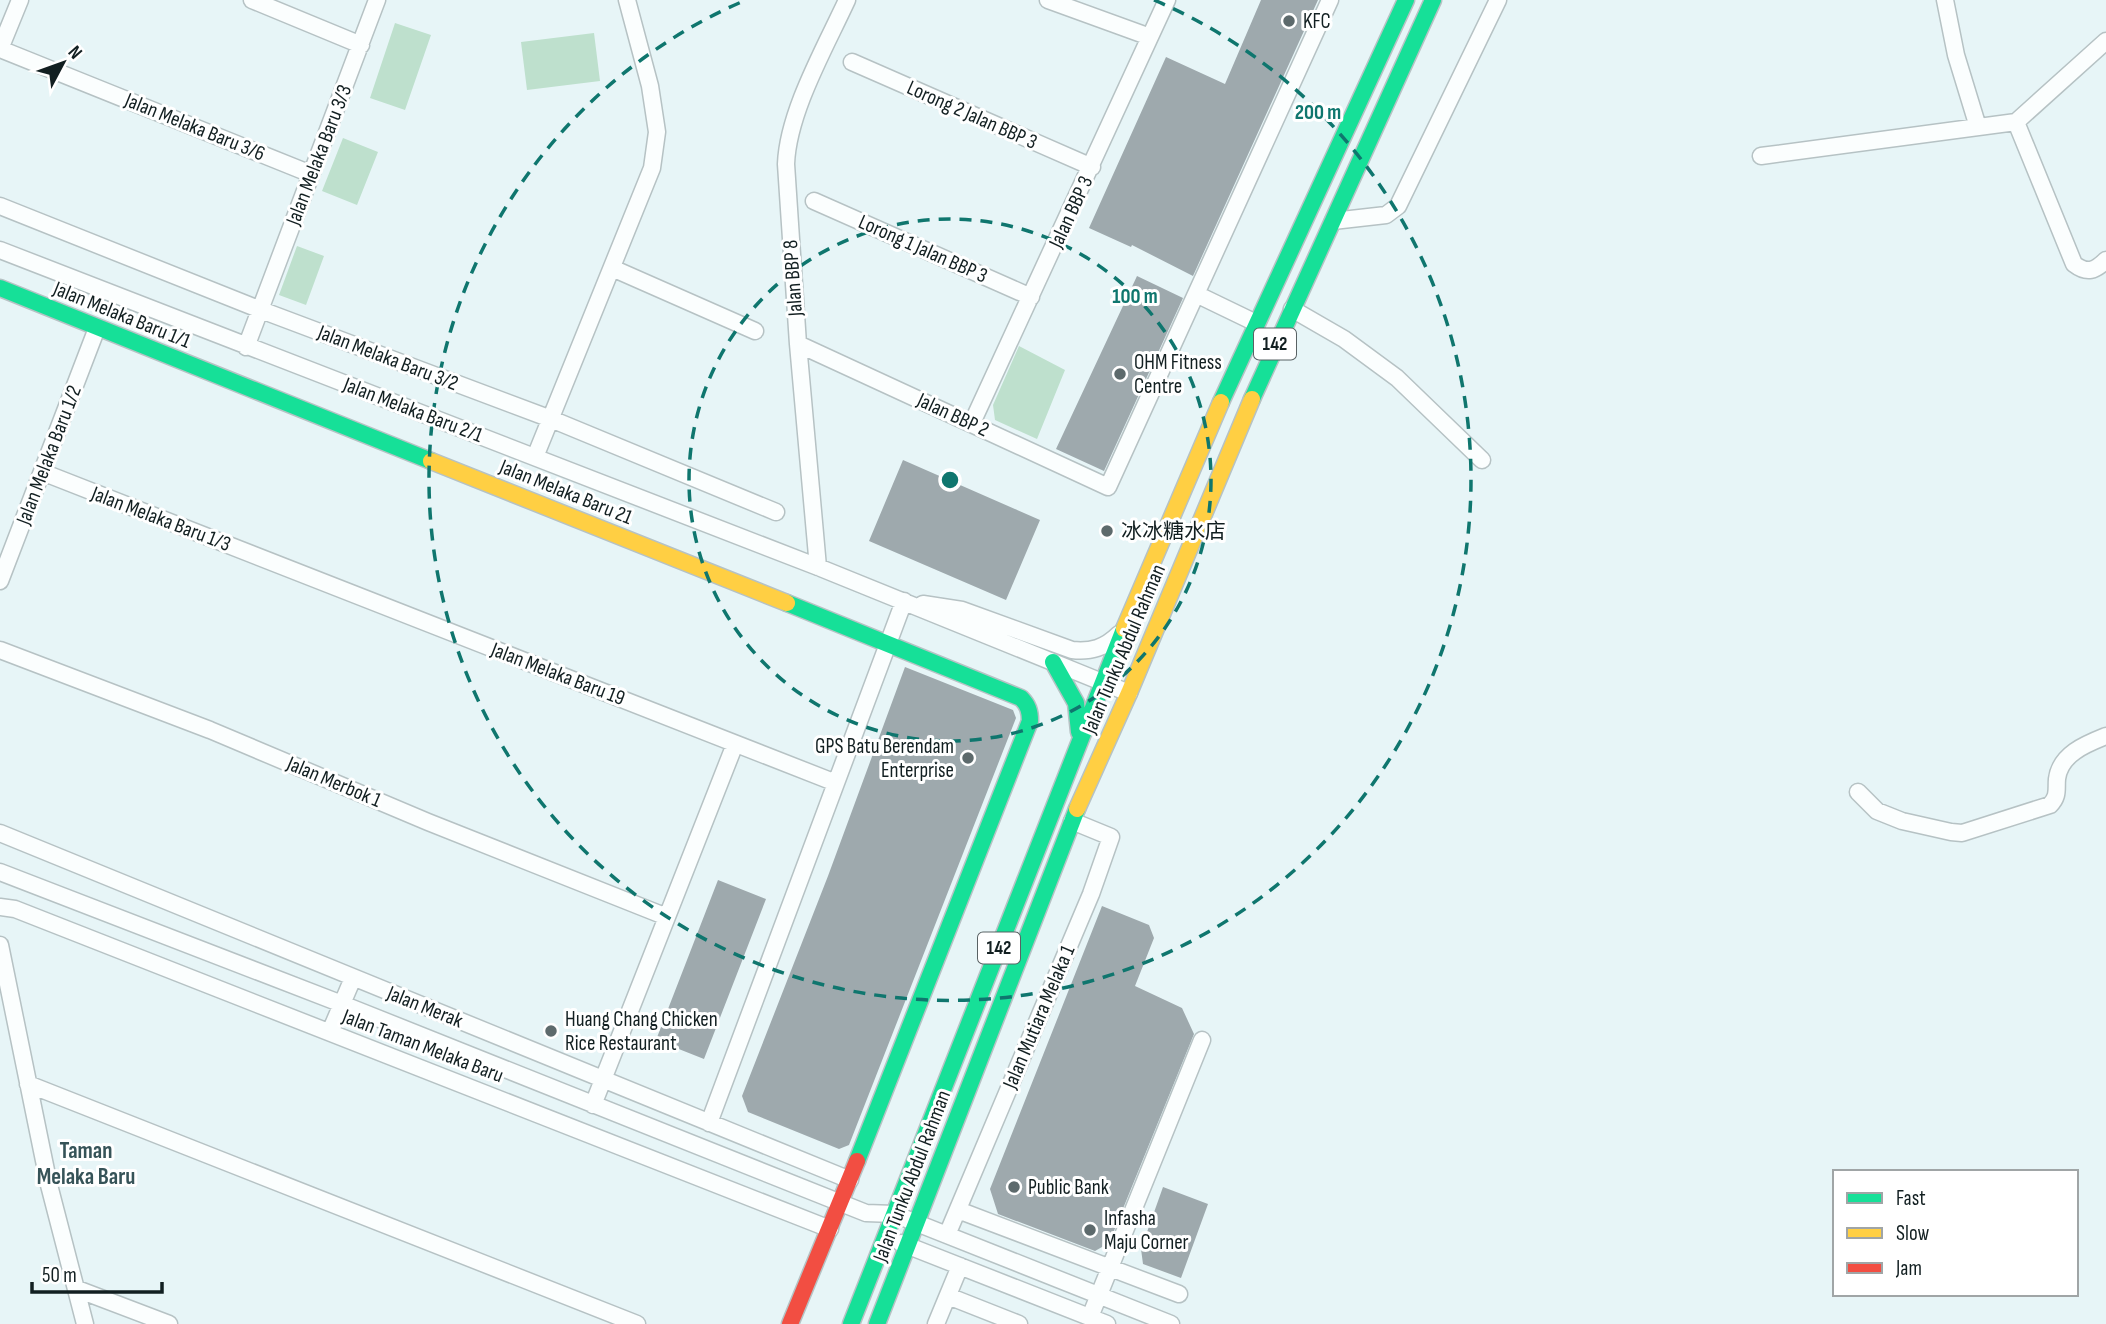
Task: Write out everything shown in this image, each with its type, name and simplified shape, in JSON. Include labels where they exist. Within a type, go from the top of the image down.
[{"type":"main road","name":"Jalan Tunku Abdul Rahman","points":[[852,1324],[1102,681],[1256,323],[1406,0]]},
{"type":"main road","name":"Jalan Tunku Abdul Rahman","points":[[877,1324],[1072,821],[1129,693],[1268,361],[1433,0]]},
{"type":"main road","name":"Jalan Melaka Baru 1/1","points":[[0,288],[228,381]]},
{"type":"main road","name":"Jalan Melaka Baru 21","points":[[228,381],[888,643],[1021,698],[1028,704],[1030,721],[841,1203]]},
{"type":"main road","points":[[1053,662],[1074,694],[1079,710],[1077,747]]},
{"type":"main road","points":[[790,1324],[841,1203]]},
{"type":"street","points":[[0,49],[20,0]]},
{"type":"street","points":[[252,0],[361,45]]},
{"type":"street","name":"Jalan Melaka Baru 3/3","points":[[246,347],[377,0]]},
{"type":"street","points":[[535,457],[652,168],[657,132],[650,86],[627,0]]},
{"type":"street","name":"Jalan BBP 8","points":[[818,567],[798,344],[786,143],[793,119],[847,0]]},
{"type":"street","points":[[1048,0],[1150,37]]},
{"type":"street","name":"Jalan BBP 3","points":[[972,423],[1167,0]]},
{"type":"street","points":[[1256,323],[1196,294],[1330,0]]},
{"type":"street","points":[[1333,221],[1386,215],[1398,206],[1499,0]]},
{"type":"street","points":[[1945,0],[1956,55],[1978,127]]},
{"type":"street","points":[[1761,156],[2016,122],[2106,41]]},
{"type":"street","name":"Jalan Melaka Baru 3/6","points":[[0,49],[312,174]]},
{"type":"street","name":"Lorong 2 Jalan BBP 3","points":[[852,62],[1092,167]]},
{"type":"street","points":[[2016,122],[2074,264],[2082,271],[2092,271],[2106,260]]},
{"type":"street","name":"Lorong 1 Jalan BBP 3","points":[[814,201],[1031,297]]},
{"type":"street","name":"Jalan Melaka Baru 3/2","points":[[0,206],[261,310],[551,419],[776,512]]},
{"type":"street","name":"Jalan Melaka Baru 2/1","points":[[0,250],[904,601]]},
{"type":"street","points":[[612,268],[755,331]]},
{"type":"street","name":"Jalan BBP 2","points":[[798,344],[1108,487],[1196,294]]},
{"type":"street","points":[[1292,309],[1344,339],[1397,379],[1482,460]]},
{"type":"street","name":"Jalan Melaka Baru 1/2","points":[[0,581],[97,328]]},
{"type":"street","name":"Jalan Melaka Baru 1/3","points":[[42,472],[280,565]]},
{"type":"street","name":"Jalan Melaka Baru 19","points":[[280,565],[836,783]]},
{"type":"street","points":[[904,601],[1129,693]]},
{"type":"street","points":[[904,601],[962,610],[1072,650],[1087,652],[1112,641],[1127,626]]},
{"type":"street","points":[[709,1123],[904,601]]},
{"type":"street","name":"Jalan Merbok 1","points":[[0,650],[210,730],[428,822],[667,917]]},
{"type":"street","points":[[1858,792],[1877,811],[1934,830],[1962,833],[2050,805],[2057,795],[2060,767],[2067,758],[2078,749],[2106,736]]},
{"type":"street","points":[[593,1105],[735,744]]},
{"type":"street","name":"Jalan Mutiara Melaka 1","points":[[947,1235],[1091,894],[1111,837],[1072,821]]},
{"type":"street","name":"Jalan Merak","points":[[0,833],[849,1180]]},
{"type":"street","name":"Jalan Merak","points":[[0,872],[342,1004],[866,1213]]},
{"type":"street","name":"Jalan Taman Melaka Baru","points":[[0,907],[15,909],[830,1228]]},
{"type":"street","points":[[0,945],[50,1185],[85,1324]]},
{"type":"street","points":[[330,1032],[353,978]]},
{"type":"street","points":[[1090,1317],[1202,1040]]},
{"type":"street","points":[[472,1088],[484,1061]]},
{"type":"street","points":[[28,1084],[638,1324]]},
{"type":"street","points":[[958,1210],[1179,1294]]},
{"type":"street","points":[[866,1213],[894,1214],[1171,1324]]},
{"type":"street","points":[[866,1213],[885,1236],[1107,1324]]},
{"type":"street","points":[[936,1324],[960,1266]]},
{"type":"street","points":[[77,1289],[169,1324]]},
{"type":"street","points":[[948,1296],[1019,1324]]},
{"type":"green space","points":[[395,23],[431,35],[405,110],[370,98]]},
{"type":"green space","points":[[594,33],[600,81],[527,90],[521,42]]},
{"type":"green space","points":[[343,138],[378,152],[357,205],[322,191]]},
{"type":"green space","points":[[297,246],[324,256],[306,305],[279,295]]},
{"type":"green space","points":[[1019,346],[1065,370],[1037,439],[995,420],[993,405]]},
{"type":"building","points":[[1261,0],[1318,0],[1193,276],[1132,245],[1131,247],[1089,228],[1166,57],[1225,84]]},
{"type":"building","name":"OHM Fitness Centre","points":[[1137,276],[1183,298],[1104,471],[1056,449]]},
{"type":"building","points":[[903,460],[1040,520],[1006,600],[869,541]]},
{"type":"building","points":[[905,667],[1013,710],[1016,718],[849,1145],[839,1149],[748,1112],[742,1096],[828,876]]},
{"type":"building","points":[[718,880],[766,899],[704,1059],[656,1040]]},
{"type":"building","points":[[1102,906],[1149,925],[1154,938],[1135,986],[1182,1008],[1194,1034],[1109,1243],[1095,1251],[998,1214],[990,1189]]},
{"type":"building","points":[[1163,1187],[1208,1204],[1181,1278],[1143,1264],[1141,1249]]},
{"type":"traffic: fast","points":[[1221,402],[1406,0]]},
{"type":"traffic: fast","points":[[1252,399],[1433,0]]},
{"type":"traffic: fast","points":[[0,288],[431,461]]},
{"type":"traffic: fast","points":[[787,603],[1021,698],[1030,714],[1030,721],[857,1161]]},
{"type":"traffic: fast","points":[[851,1324],[1124,629]]},
{"type":"traffic: fast","points":[[1053,662],[1076,703],[1079,732]]},
{"type":"traffic: fast","points":[[877,1324],[1077,809]]},
{"type":"traffic: slow","points":[[1077,809],[1129,693],[1252,399]]},
{"type":"traffic: slow","points":[[1124,629],[1221,402]]},
{"type":"traffic: slow","points":[[431,461],[787,603]]},
{"type":"traffic: jam","points":[[790,1324],[857,1161]]},
{"type":"place","name":"KFC","points":[[1289,21]]},
{"type":"place","name":"OHM Fitness Centre","points":[[1120,374]]},
{"type":"place","name":"冰冰糖水店","points":[[1107,531]]},
{"type":"place","name":"GPS Batu Berendam Enterprise","points":[[968,758]]},
{"type":"place","name":"Huang Chang Chicken Rice Restaurant","points":[[551,1031]]},
{"type":"place","name":"Public Bank","points":[[1014,1187]]},
{"type":"place","name":"Infasha Maju Corner","points":[[1090,1230]]},
{"type":"district","name":"Taman Melaka Baru","points":[[86,1164]]}]
